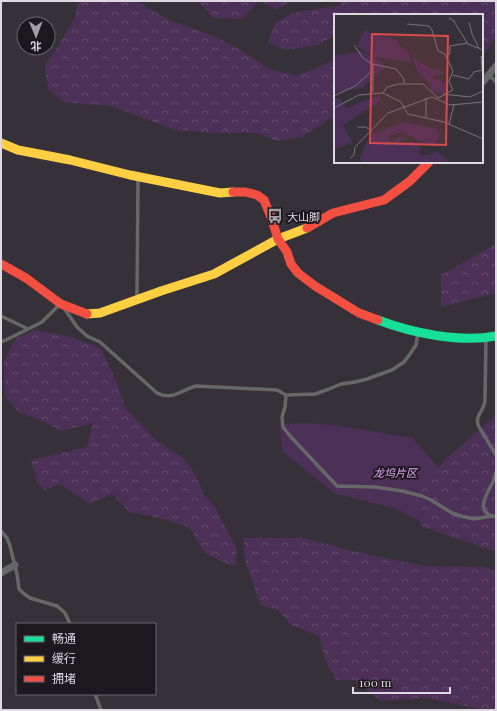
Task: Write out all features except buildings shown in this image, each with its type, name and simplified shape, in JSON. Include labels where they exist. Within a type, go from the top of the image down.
[{"type":"street","points":[[483,82],[496,66]]},
{"type":"street","points":[[1,143],[18,150],[194,188],[220,193],[245,192],[256,194],[264,200],[278,239],[287,252],[291,264],[298,273],[315,286],[359,313],[391,325],[418,332],[449,337],[486,338],[496,336]]},
{"type":"street","points":[[1,264],[26,278],[61,304],[88,314],[100,312],[214,274],[239,262],[278,239],[302,230],[333,213],[384,200],[410,181],[428,163]]},
{"type":"street","points":[[1,574],[15,565]]},
{"type":"lane","points":[[489,75],[496,82]]},
{"type":"lane","points":[[137,300],[138,176]]},
{"type":"lane","points":[[1,342],[42,322],[61,304],[77,327],[87,336],[100,342],[162,396],[173,396],[196,386],[277,390],[286,395],[315,394],[341,384],[367,379],[392,370],[404,362],[410,354],[416,345],[418,332]]},
{"type":"lane","points":[[1,316],[28,329]]},
{"type":"lane","points":[[486,338],[485,398],[484,406],[479,413],[477,420],[478,425],[496,455]]},
{"type":"lane","points":[[286,395],[282,417],[283,427],[337,486],[375,487],[402,491],[422,496],[452,513],[461,516],[474,519],[494,516]]},
{"type":"lane","points":[[494,516],[487,513],[484,498],[494,480],[496,473]]},
{"type":"lane","points":[[1,531],[7,538],[15,565],[19,588],[30,598],[58,606],[65,613],[70,623]]},
{"type":"lane","points":[[95,695],[101,710]]},
{"type":"green space","points":[[78,1],[138,2],[171,21],[216,37],[242,51],[269,69],[297,76],[334,60],[334,118],[329,119],[302,137],[277,141],[256,133],[215,133],[175,130],[111,106],[63,102],[48,89],[45,65],[51,56],[56,56],[56,49],[75,18]]},
{"type":"green space","points":[[197,1],[259,1],[242,19],[214,18]]},
{"type":"green space","points":[[260,1],[292,1],[276,9]]},
{"type":"green space","points":[[341,1],[496,1],[496,37],[483,56],[483,14],[360,14],[356,11],[354,14],[334,14],[334,36],[318,45],[284,50],[268,42],[275,23],[293,13],[340,5]]},
{"type":"green space","points":[[496,244],[496,293],[441,307],[441,275]]},
{"type":"green space","points":[[34,330],[70,337],[100,348],[114,376],[126,409],[157,441],[183,458],[195,474],[204,495],[216,509],[237,549],[235,566],[205,553],[189,527],[156,517],[129,512],[112,494],[90,504],[60,484],[44,490],[38,483],[31,460],[87,447],[93,423],[61,431],[45,422],[20,413],[5,397],[4,362],[16,338]]},
{"type":"green space","points":[[496,415],[496,552],[421,526],[416,494],[446,459]]},
{"type":"green space","name":"龙坞片区","points":[[305,423],[333,425],[413,438],[459,493],[426,524],[394,508],[334,493],[282,451],[280,424]]},
{"type":"green space","points":[[243,538],[304,538],[352,551],[425,566],[486,567],[496,572],[496,710],[485,710],[426,698],[381,701],[355,680],[336,680],[326,662],[319,636],[291,625],[278,610],[260,605],[246,563]]},
{"type":"traffic: fast","points":[[378,320],[391,325],[436,336],[467,338],[496,336]]},
{"type":"traffic: slow","points":[[1,143],[18,150],[70,160],[130,175],[220,193],[233,192]]},
{"type":"traffic: slow","points":[[87,314],[100,313],[214,274],[278,239],[307,228]]},
{"type":"traffic: jam","points":[[307,228],[333,213],[384,200],[410,181],[428,163]]},
{"type":"traffic: jam","points":[[233,192],[245,192],[257,195],[264,200],[278,239],[287,252],[291,264],[298,273],[315,286],[359,313],[378,320]]},
{"type":"traffic: jam","points":[[1,264],[26,278],[61,304],[87,314]]},
{"type":"place","name":"大山脚","points":[[275,216]]}]
